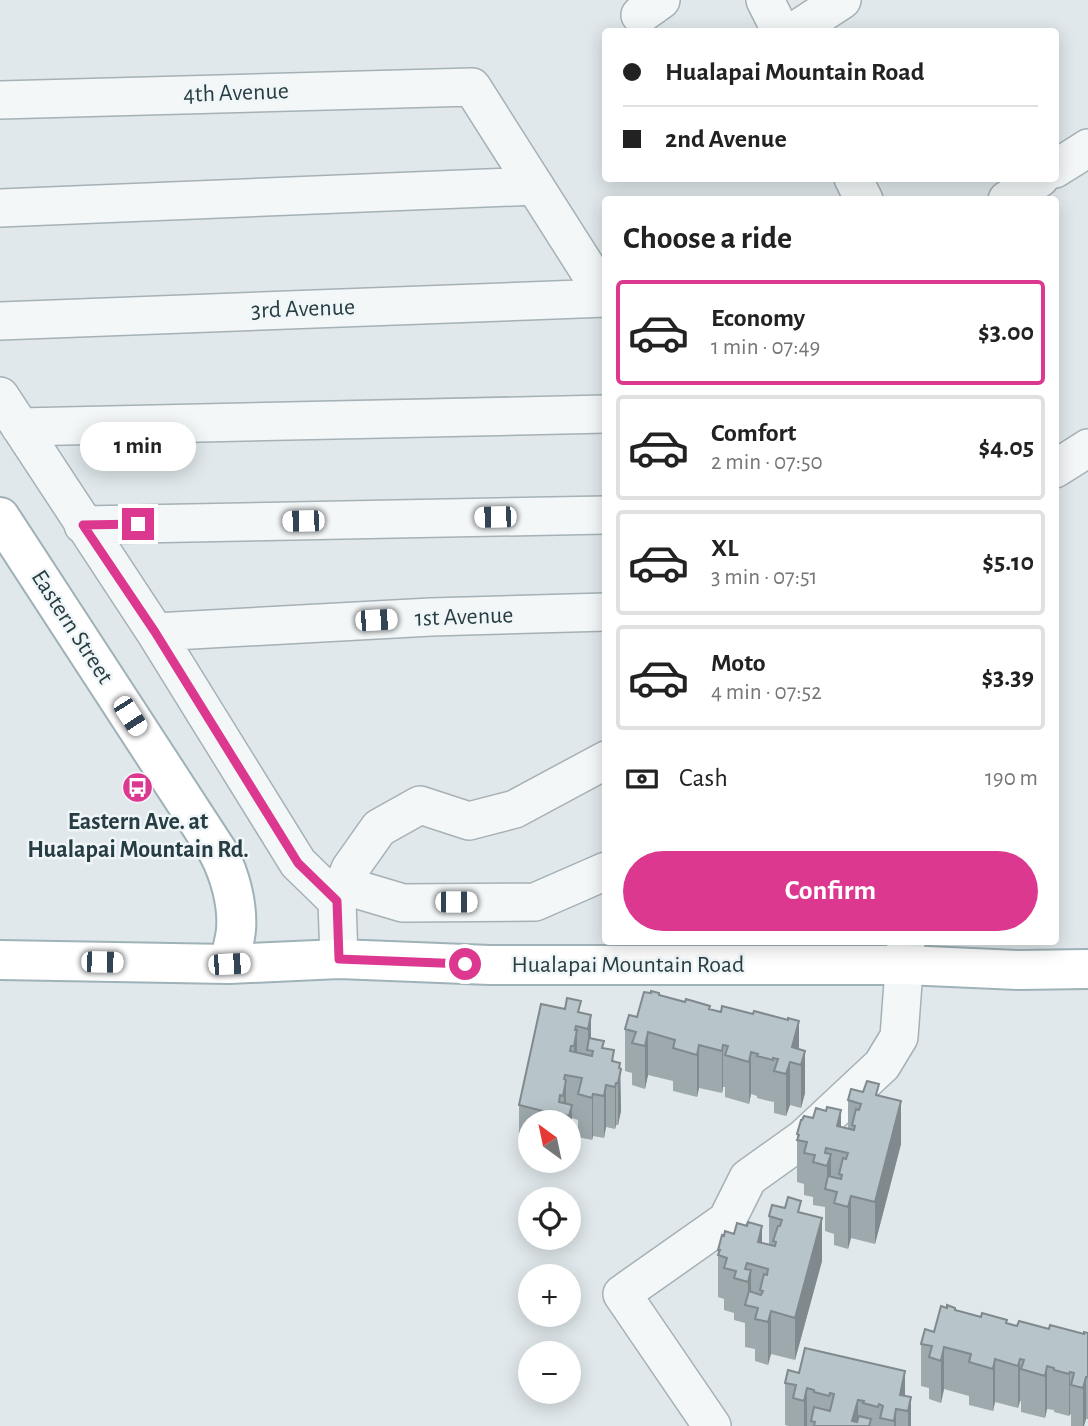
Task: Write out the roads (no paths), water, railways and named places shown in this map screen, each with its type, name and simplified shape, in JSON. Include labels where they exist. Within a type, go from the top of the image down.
[{"type":"main road","name":"Eastern Street","points":[[0,517],[226,867],[234,903],[236,930],[229,964]]},
{"type":"main road","name":"Hualapai Mountain Road","points":[[0,960],[229,964],[339,959],[490,965],[906,953],[1018,970],[1088,969]]},
{"type":"street","points":[[765,0],[779,28]]},
{"type":"street","points":[[799,28],[842,0]]},
{"type":"street","name":"4th Avenue","points":[[0,100],[472,87],[535,186]]},
{"type":"street","points":[[1059,166],[1088,148]]},
{"type":"street","points":[[1013,196],[1034,182]]},
{"type":"street","points":[[0,208],[535,186],[602,292]]},
{"type":"street","name":"3rd Avenue","points":[[0,321],[602,298]]},
{"type":"street","points":[[0,396],[155,632],[298,863],[340,893],[403,903],[535,902],[602,873]]},
{"type":"street","points":[[20,427],[602,414]]},
{"type":"street","points":[[1059,466],[1088,448]]},
{"type":"street","points":[[83,525],[602,515]]},
{"type":"street","name":"1st Avenue","points":[[155,632],[431,617],[602,612]]},
{"type":"street","points":[[339,959],[340,893],[350,869],[379,828],[420,805],[469,821],[514,809],[602,762]]},
{"type":"street","points":[[712,1426],[622,1294],[727,1220],[748,1178],[804,1138],[882,1065],[899,1037],[906,953]]},
{"type":"place","name":"Eastern Ave. at Hualapai Mountain Rd.","points":[[138,788]]}]
